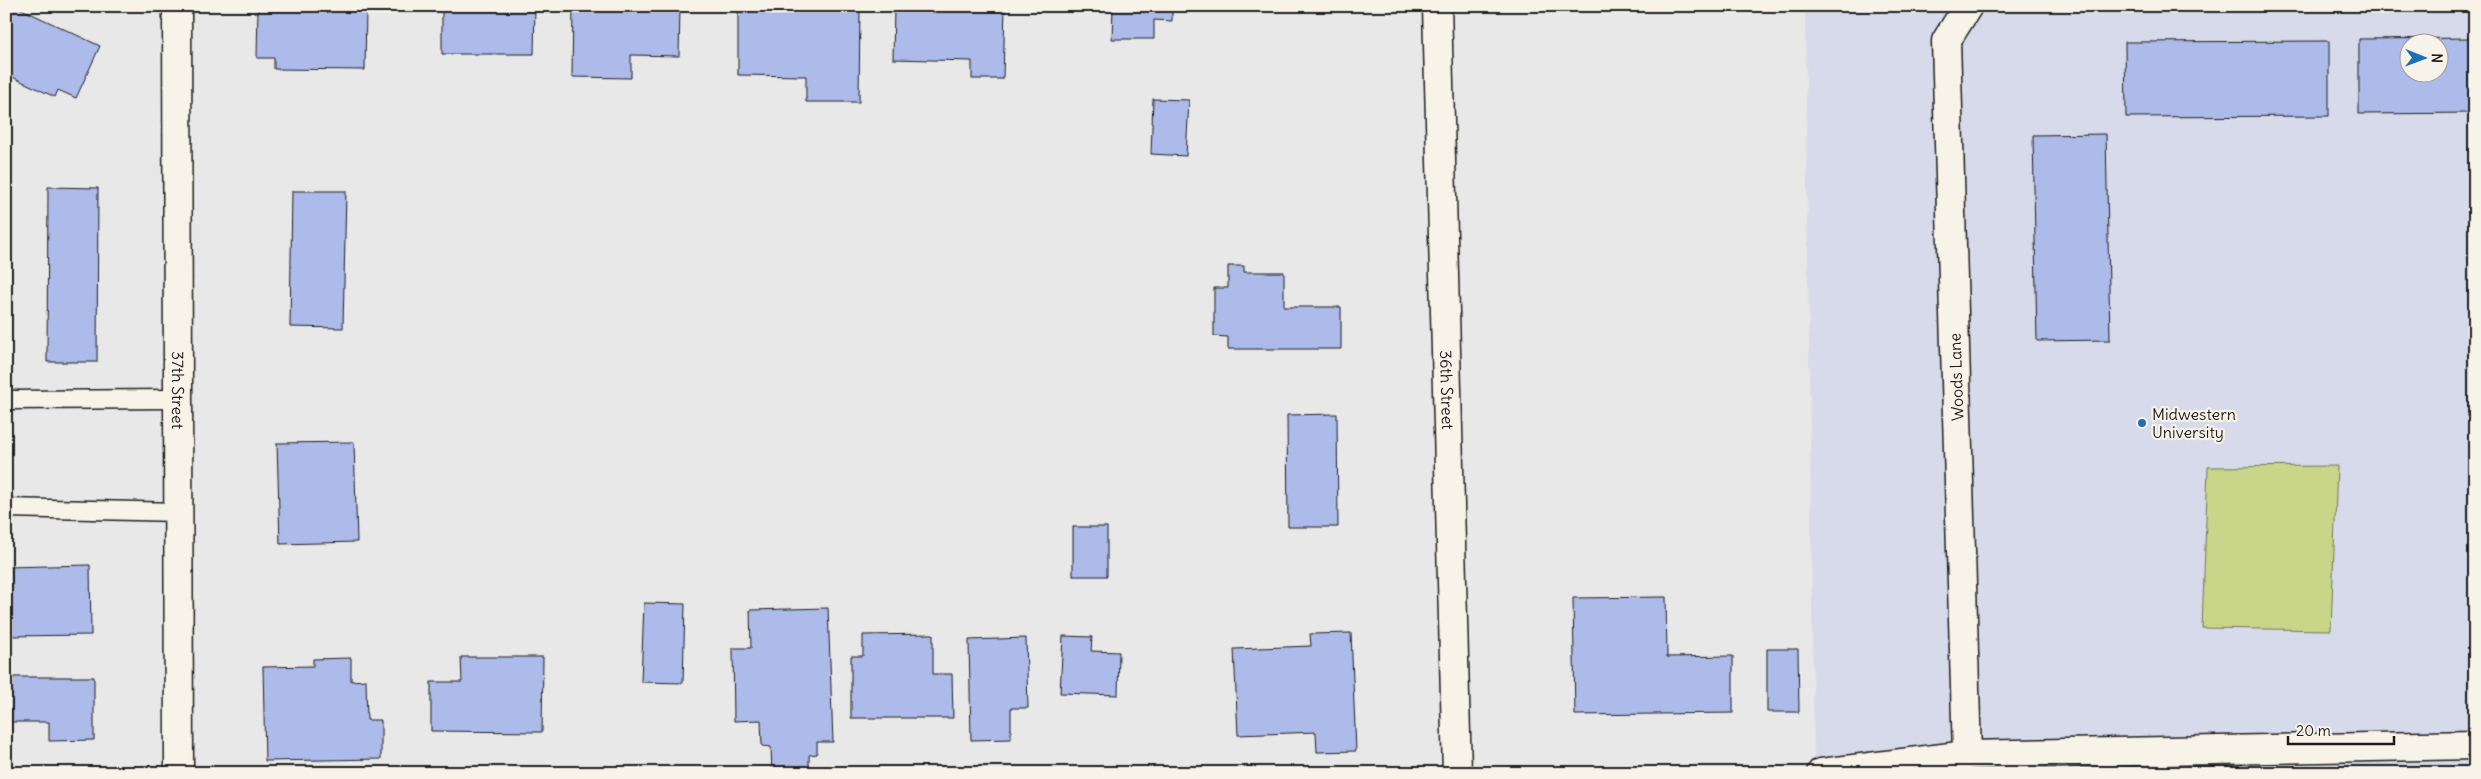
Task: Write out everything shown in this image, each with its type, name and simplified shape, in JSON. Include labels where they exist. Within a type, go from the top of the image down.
[{"type":"street","name":"37th Street","points":[[177,6],[179,773]]},
{"type":"street","name":"36th Street","points":[[1437,6],[1457,773]]},
{"type":"street","name":"Woods Lane","points":[[1967,755],[1946,41],[1968,6]]},
{"type":"street","points":[[1821,773],[1967,755],[2475,746]]},
{"type":"lane","points":[[6,400],[178,399]]},
{"type":"lane","points":[[6,508],[179,512]]},
{"type":"shaded area","name":"Midwestern University","points":[[1805,6],[2475,6],[2475,773],[1814,773]]},
{"type":"green space","points":[[2337,466],[2331,630],[2202,628],[2208,467]]},
{"type":"building","points":[[6,6],[15,6],[100,46],[76,98],[58,90],[55,97],[6,74]]},
{"type":"building","points":[[258,6],[366,6],[365,70],[274,69],[274,58],[257,58]]},
{"type":"building","points":[[442,6],[535,6],[534,54],[442,54]]},
{"type":"building","points":[[573,6],[680,6],[679,56],[631,55],[631,78],[572,77]]},
{"type":"building","points":[[738,6],[860,6],[859,102],[806,102],[806,76],[738,75]]},
{"type":"building","points":[[894,6],[1005,6],[1003,79],[972,79],[972,61],[893,59]]},
{"type":"building","points":[[1113,6],[1172,6],[1172,21],[1154,20],[1154,39],[1112,39]]},
{"type":"building","points":[[2448,38],[2475,38],[2475,113],[2359,114],[2359,39],[2398,39],[2398,82],[2448,82]]},
{"type":"building","points":[[2329,41],[2329,116],[2126,117],[2125,42]]},
{"type":"building","points":[[1153,99],[1189,100],[1186,156],[1151,154]]},
{"type":"building","points":[[2106,134],[2110,340],[2037,341],[2033,135]]},
{"type":"building","points":[[48,187],[98,188],[97,362],[47,362]]},
{"type":"building","points":[[292,191],[346,191],[343,328],[290,327]]},
{"type":"building","points":[[1228,266],[1244,266],[1244,272],[1284,272],[1284,307],[1341,307],[1341,349],[1228,349],[1228,337],[1214,336],[1214,288],[1228,288]]},
{"type":"building","points":[[1337,414],[1338,527],[1288,527],[1287,415]]},
{"type":"building","points":[[354,442],[357,542],[280,544],[277,443]]},
{"type":"building","points":[[1073,527],[1107,527],[1107,576],[1073,576]]},
{"type":"building","points":[[90,565],[91,635],[6,636],[6,567]]},
{"type":"building","points":[[1666,597],[1667,657],[1733,656],[1733,713],[1575,715],[1573,598]]},
{"type":"building","points":[[644,603],[685,604],[683,683],[641,682]]},
{"type":"building","points":[[828,608],[833,742],[817,742],[817,754],[809,755],[809,773],[772,773],[771,747],[762,746],[761,720],[734,721],[733,648],[751,648],[750,610]]},
{"type":"building","points":[[1351,633],[1356,751],[1317,752],[1316,732],[1238,735],[1234,649],[1311,646],[1310,634]]},
{"type":"building","points":[[933,634],[933,674],[952,674],[953,718],[851,718],[851,656],[863,656],[863,635]]},
{"type":"building","points":[[1063,636],[1092,637],[1091,651],[1119,652],[1118,695],[1060,693]]},
{"type":"building","points":[[1026,638],[1028,708],[1011,708],[1011,739],[971,740],[969,640]]},
{"type":"building","points":[[1767,649],[1798,649],[1799,712],[1767,712]]},
{"type":"building","points":[[461,657],[543,657],[542,732],[431,731],[431,682],[462,682]]},
{"type":"building","points":[[351,658],[351,681],[366,680],[367,720],[381,720],[381,759],[265,761],[263,667],[313,666],[313,659]]},
{"type":"building","points":[[6,677],[94,677],[94,740],[49,741],[49,722],[11,722],[11,742],[6,742]]},
{"type":"place","name":"Midwestern University","points":[[2142,423]]}]
